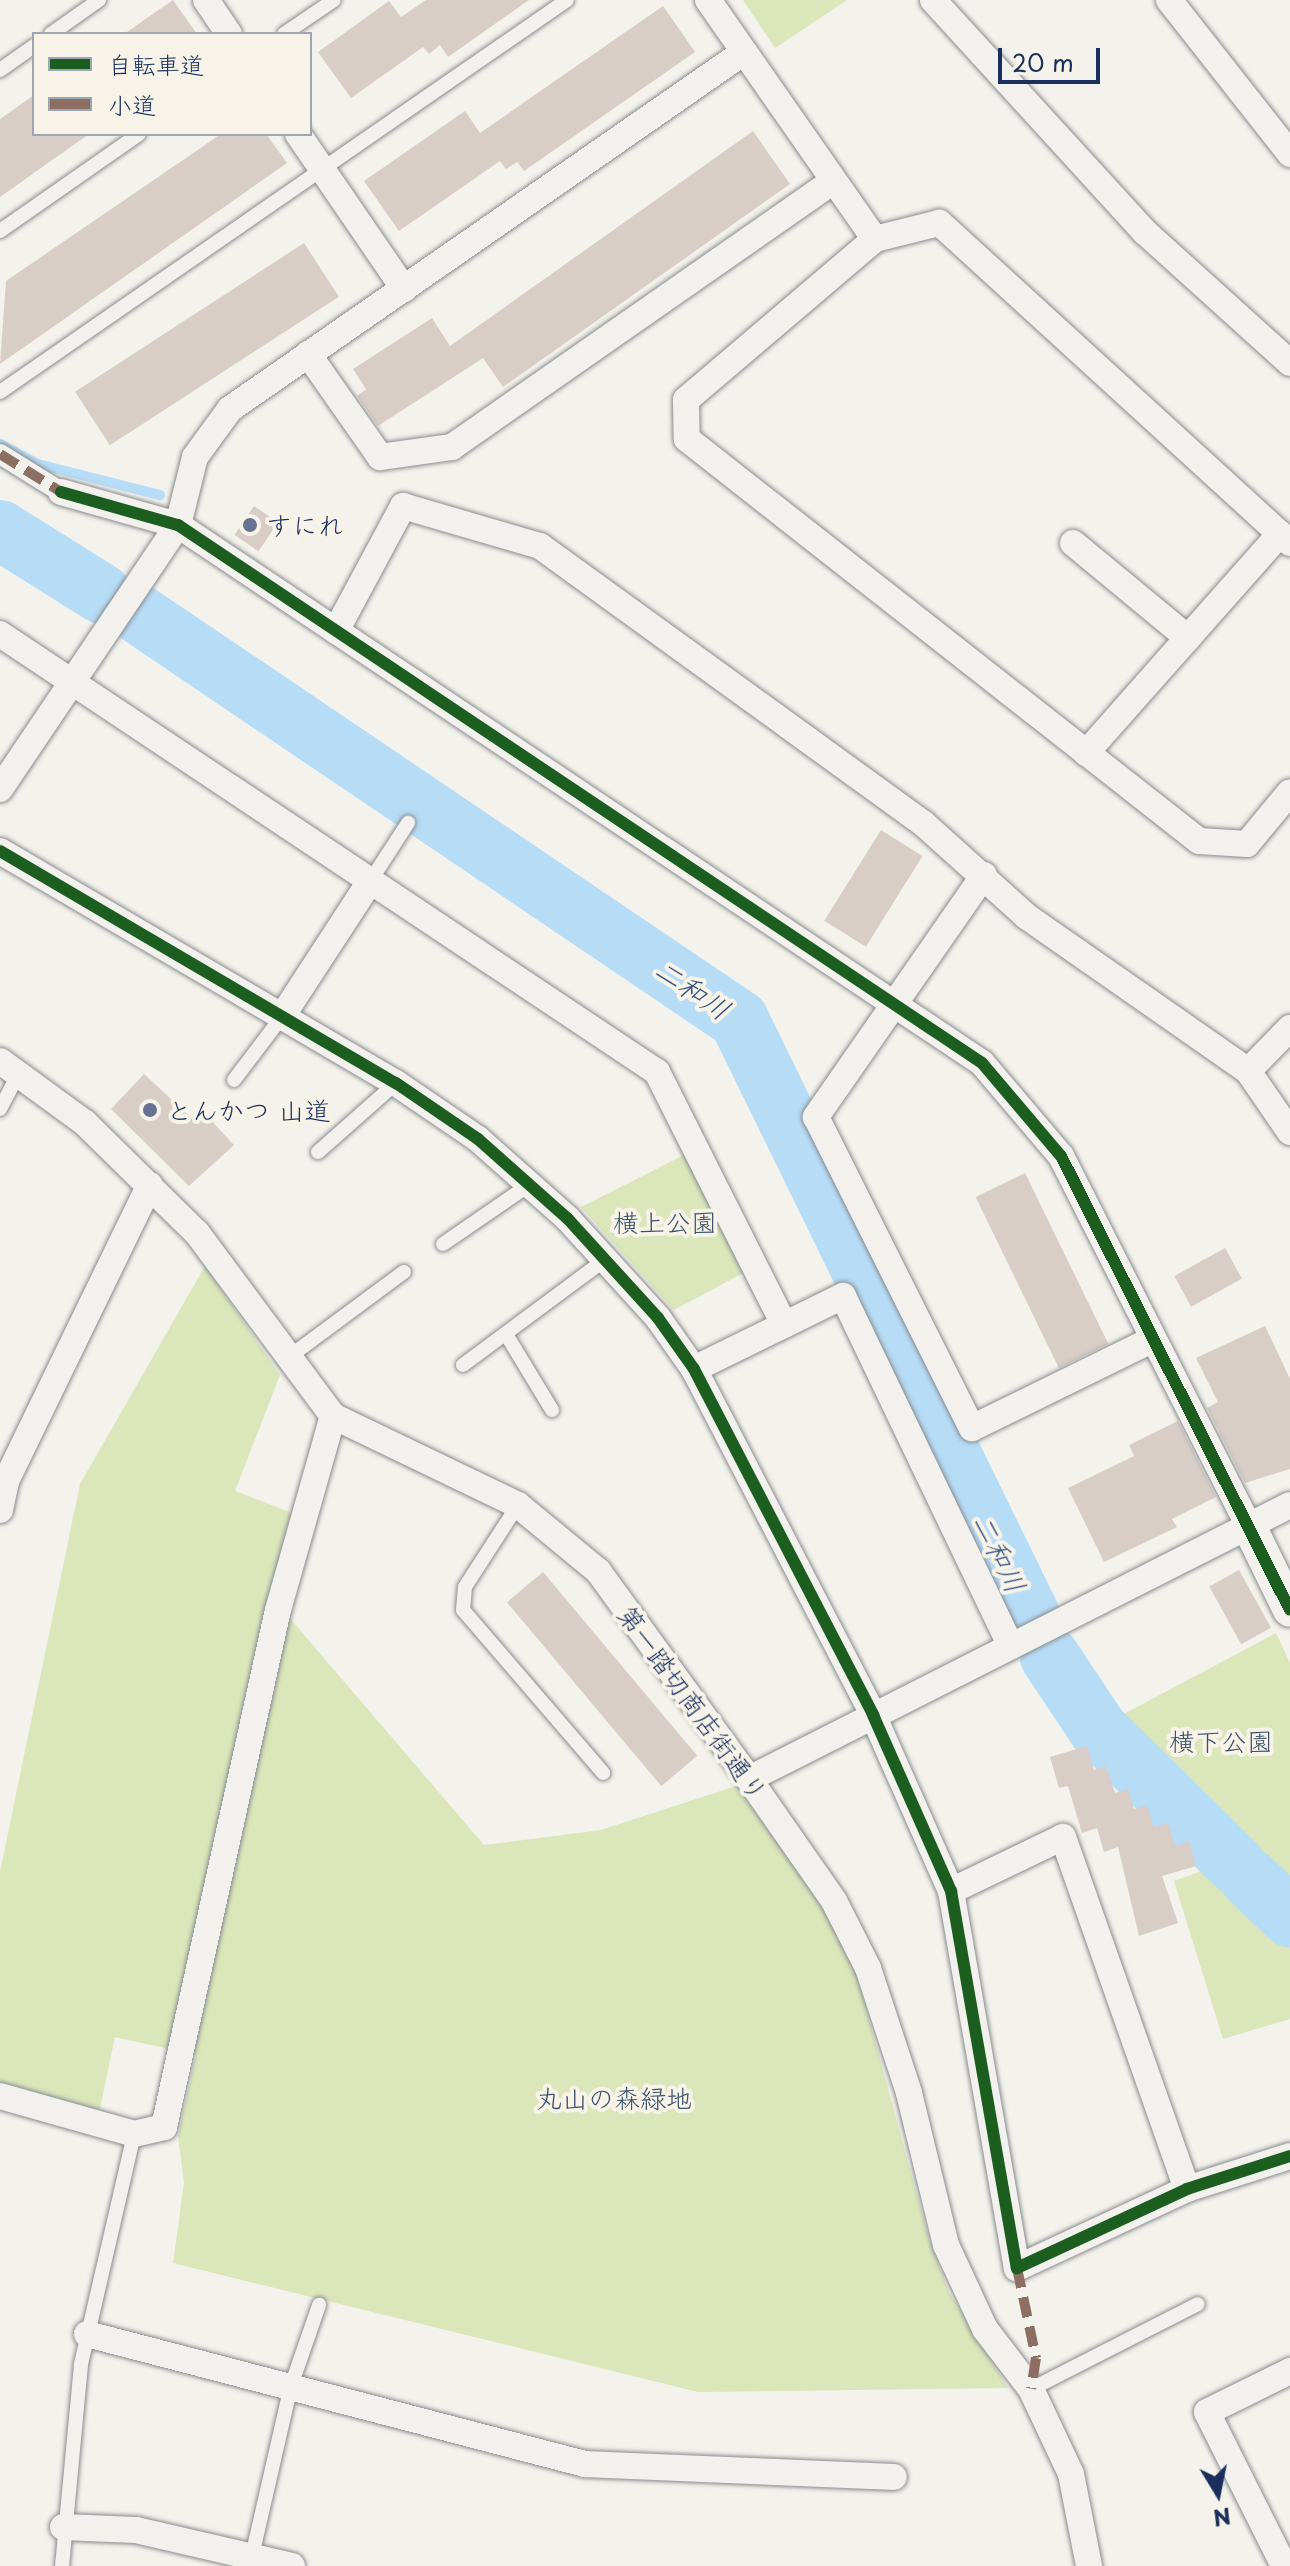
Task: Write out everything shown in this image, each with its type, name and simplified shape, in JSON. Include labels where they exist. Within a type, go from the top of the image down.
[{"type":"street","points":[[206,0],[228,32]]},
{"type":"street","points":[[708,0],[875,239]]},
{"type":"street","points":[[933,0],[1145,232],[1290,363]]},
{"type":"street","points":[[1169,0],[1290,154]]},
{"type":"street","points":[[0,789],[126,597],[178,525],[195,457],[230,409],[744,52]]},
{"type":"street","points":[[299,136],[404,289]]},
{"type":"street","points":[[308,354],[380,457],[452,447],[834,181]]},
{"type":"street","points":[[1086,753],[1188,638],[1285,539],[939,223],[875,239],[686,400],[687,439],[1086,753],[1199,841],[1247,844],[1290,792]]},
{"type":"street","points":[[0,454],[61,492],[178,525],[894,998],[982,1063],[1038,1121],[1083,1195],[1152,1340],[1290,1610]]},
{"type":"street","points":[[336,631],[403,506],[540,546],[984,875],[1026,916],[1248,1071],[1290,1132]]},
{"type":"street","points":[[1073,543],[1188,638]]},
{"type":"street","points":[[0,634],[369,883],[657,1072],[784,1325]]},
{"type":"street","points":[[0,851],[396,1083],[529,1185],[607,1258],[694,1369],[873,1715],[951,1891],[1017,2268],[1187,2189],[1290,2156]]},
{"type":"street","points":[[984,875],[894,998],[816,1117],[972,1428],[1152,1340]]},
{"type":"street","points":[[281,1018],[369,883]]},
{"type":"street","points":[[1248,1071],[1290,1028]]},
{"type":"street","name":"第一踏切商店街通り","points":[[10,1067],[150,1185],[197,1233],[333,1416],[518,1505],[598,1571],[749,1779],[834,1901],[868,1968],[961,2285],[1031,2389],[1071,2474],[1089,2566]]},
{"type":"street","points":[[0,1510],[6,1481],[150,1185]]},
{"type":"street","points":[[694,1369],[843,1296],[1017,1643]]},
{"type":"street","points":[[2,2106],[134,2134],[164,2127],[278,1610],[333,1416]]},
{"type":"street","points":[[749,1779],[1290,1505]]},
{"type":"street","points":[[951,1891],[1063,1837],[1187,2189]]},
{"type":"street","points":[[87,2334],[585,2464],[894,2477]]},
{"type":"street","points":[[1284,2566],[1207,2412],[1290,2371]]},
{"type":"street","points":[[63,2527],[136,2530],[289,2566]]},
{"type":"lane","points":[[54,32],[99,0]]},
{"type":"lane","points":[[287,32],[334,0]]},
{"type":"lane","points":[[0,392],[567,0]]},
{"type":"lane","points":[[0,70],[32,47]]},
{"type":"lane","points":[[0,231],[136,136]]},
{"type":"lane","points":[[369,883],[408,823]]},
{"type":"lane","points":[[234,1080],[281,1018]]},
{"type":"lane","points":[[0,1109],[10,1067]]},
{"type":"lane","points":[[318,1152],[396,1083]]},
{"type":"lane","points":[[443,1244],[529,1185]]},
{"type":"lane","points":[[463,1365],[607,1258]]},
{"type":"lane","points":[[289,1357],[404,1272]]},
{"type":"lane","points":[[506,1334],[552,1410]]},
{"type":"lane","points":[[518,1505],[465,1587],[463,1610],[603,1773]]},
{"type":"lane","points":[[62,2566],[63,2527],[87,2334],[134,2134]]},
{"type":"lane","points":[[1031,2389],[1198,2304]]},
{"type":"lane","points":[[252,2556],[291,2386],[319,2305]]},
{"type":"green space","points":[[743,0],[847,0],[775,48]]},
{"type":"green space","name":"横上公園","points":[[688,1153],[747,1271],[674,1310],[581,1207]]},
{"type":"green space","name":"丸山の森緑地","points":[[205,1266],[280,1375],[235,1491],[292,1513],[269,1594],[484,1845],[601,1830],[736,1786],[822,1904],[857,1975],[930,2242],[949,2292],[1008,2388],[698,2392],[173,2263],[184,2183],[178,2136],[196,2055],[115,2037],[99,2113],[0,2087],[0,1872],[80,1484]]},
{"type":"green space","name":"横下公園","points":[[1276,1633],[1290,1663],[1290,1899],[1103,1725]]},
{"type":"green space","points":[[1218,1865],[1290,1935],[1290,2019],[1223,2039],[1174,1881]]},
{"type":"building","points":[[173,0],[196,32],[127,32]]},
{"type":"building","points":[[426,0],[529,0],[448,57],[440,45],[429,54],[423,47],[351,98],[318,52],[389,1],[401,17]]},
{"type":"building","points":[[663,6],[695,52],[524,171],[517,162],[506,169],[500,161],[399,231],[364,181],[465,111],[480,133]]},
{"type":"building","points":[[32,96],[32,136],[86,136],[0,197],[0,119]]},
{"type":"building","points":[[753,131],[790,184],[503,387],[483,358],[378,426],[357,396],[366,389],[353,369],[432,318],[450,346]]},
{"type":"building","points":[[218,136],[267,136],[287,163],[0,364],[6,281]]},
{"type":"building","points":[[304,243],[339,297],[110,445],[75,392]]},
{"type":"building","points":[[254,506],[278,522],[258,551],[234,535]]},
{"type":"building","points":[[881,830],[923,856],[866,947],[824,921]]},
{"type":"building","points":[[144,1074],[196,1122],[205,1114],[234,1145],[189,1186],[111,1109]]},
{"type":"building","points":[[1025,1173],[1108,1344],[1059,1368],[976,1197]]},
{"type":"building","points":[[1225,1248],[1242,1279],[1191,1307],[1174,1276]]},
{"type":"building","points":[[1265,1326],[1290,1379],[1290,1469],[1245,1483],[1207,1408],[1218,1402],[1196,1358]]},
{"type":"building","points":[[1178,1421],[1216,1497],[1172,1519],[1177,1527],[1104,1562],[1068,1488],[1134,1456],[1129,1445]]},
{"type":"building","points":[[1239,1570],[1271,1628],[1241,1644],[1209,1586]]},
{"type":"building","points":[[543,1572],[697,1756],[661,1786],[507,1602]]},
{"type":"building","points":[[1087,1746],[1094,1770],[1106,1766],[1115,1793],[1128,1789],[1134,1809],[1147,1805],[1154,1827],[1168,1823],[1175,1846],[1189,1841],[1196,1866],[1162,1876],[1178,1923],[1139,1936],[1118,1847],[1104,1852],[1097,1828],[1082,1833],[1068,1786],[1059,1788],[1050,1757]]},
{"type":"waterway","points":[[0,444],[38,464],[160,495]]},
{"type":"waterway","name":"二和川","points":[[0,530],[102,594]]},
{"type":"waterway","name":"二和川","points":[[140,615],[739,1020],[1029,1613]]},
{"type":"waterway","name":"二和川","points":[[1050,1657],[1098,1729],[1236,1865]]},
{"type":"waterway","name":"二和川","points":[[1249,1878],[1290,1917]]},
{"type":"marked path","points":[[0,454],[61,492]]},
{"type":"marked path","points":[[1017,2268],[1036,2358],[1031,2389]]},
{"type":"cycle path","points":[[61,492],[178,525],[982,1063],[1061,1156],[1290,1610]]},
{"type":"cycle path","points":[[0,851],[396,1083],[478,1139],[568,1219],[658,1318],[694,1369],[873,1715],[951,1891],[1017,2268],[1187,2189],[1290,2156]]},
{"type":"place","name":"すにれ","points":[[250,525]]},
{"type":"place","name":"とんかつ 山道","points":[[150,1110]]}]
